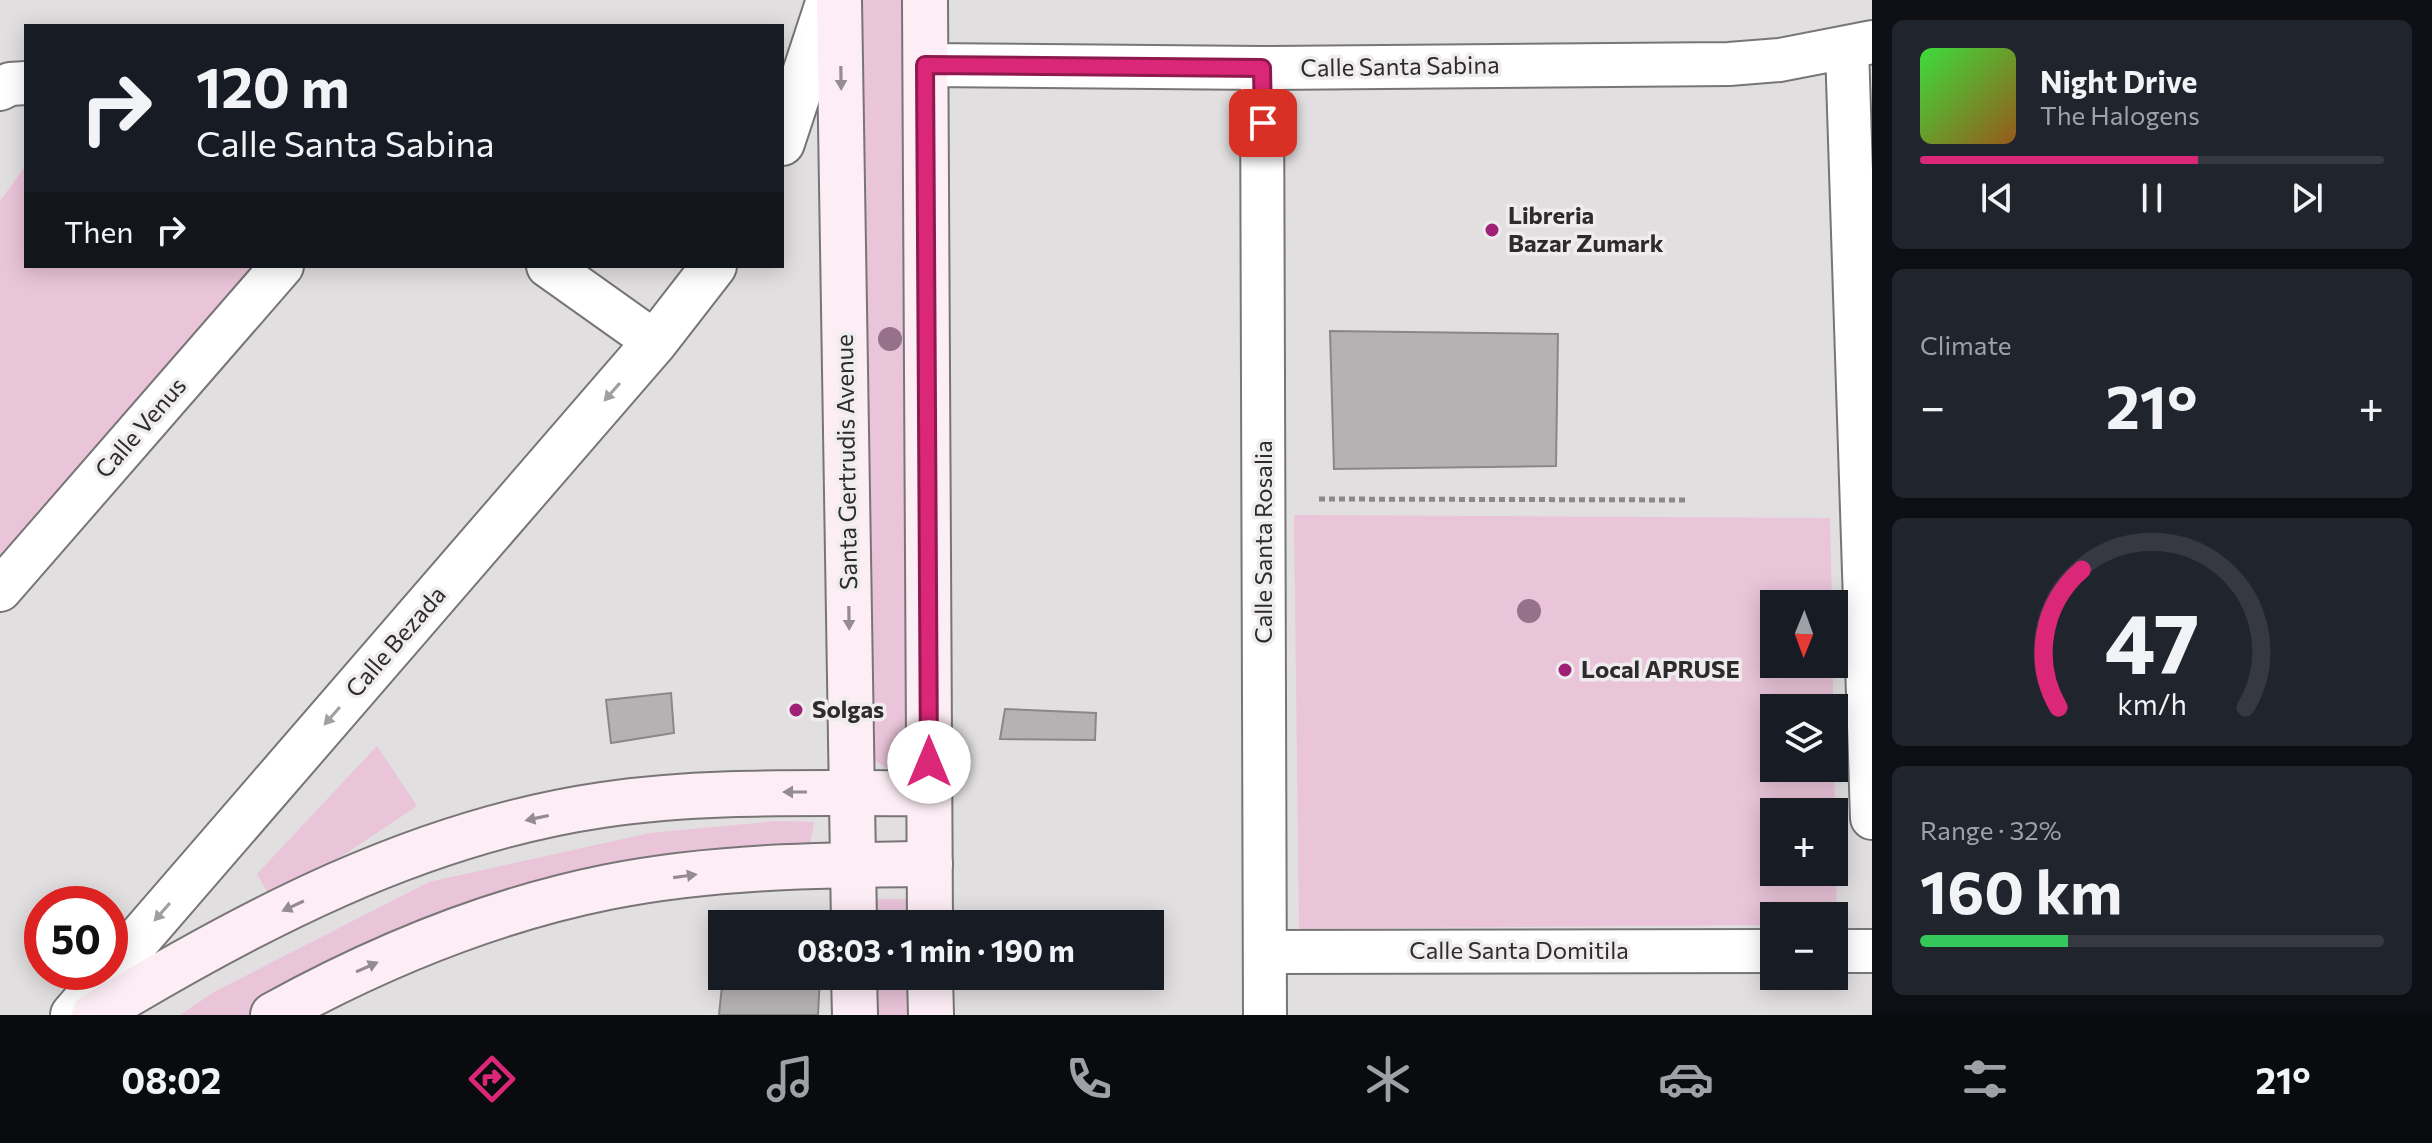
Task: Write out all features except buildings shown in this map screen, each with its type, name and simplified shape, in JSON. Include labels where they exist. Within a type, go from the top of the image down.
[{"type":"main road","name":"Santa Gertrudis Avenue","points":[[839,0],[854,910]]},
{"type":"main road","points":[[925,0],[930,910]]},
{"type":"main road","points":[[94,1015],[221,940],[347,881],[441,843],[600,805],[700,794],[929,793]]},
{"type":"main road","points":[[273,1015],[334,982],[433,937],[528,907],[608,887],[696,874],[930,864]]},
{"type":"main road","points":[[854,990],[855,1015]]},
{"type":"main road","points":[[930,990],[931,1015]]},
{"type":"street","points":[[784,137],[829,0]]},
{"type":"street","points":[[1859,45],[1872,818]]},
{"type":"street","name":"Calle Santa Sabina","points":[[925,65],[1262,68],[1729,64],[1780,60],[1859,45]]},
{"type":"street","name":"Calle Santa Rosalia","points":[[1262,68],[1265,1015]]},
{"type":"street","points":[[0,89],[10,84],[24,83]]},
{"type":"street","name":"Calle Venus","points":[[0,590],[280,268]]},
{"type":"street","points":[[551,268],[655,342]]},
{"type":"street","name":"Calle Bezada","points":[[73,1015],[655,342],[712,268]]},
{"type":"street","name":"Calle Santa Domitila","points":[[1265,952],[1760,951]]},
{"type":"street","points":[[1848,951],[1872,951]]},
{"type":"path","points":[[1319,499],[1689,500]]},
{"type":"shaded area","points":[[860,0],[902,0],[919,762],[896,774],[869,757]]},
{"type":"shaded area","points":[[24,168],[24,268],[268,268],[0,568],[0,201]]},
{"type":"shaded area","points":[[1294,515],[1830,518],[1832,590],[1760,590],[1760,678],[1833,678],[1833,694],[1760,694],[1760,782],[1834,782],[1835,798],[1760,798],[1760,886],[1836,886],[1837,902],[1760,902],[1760,925],[1299,929]]},
{"type":"shaded area","points":[[377,746],[417,806],[273,902],[257,874]]},
{"type":"shaded area","points":[[776,821],[814,822],[809,853],[319,976],[248,1015],[180,1015],[214,992],[429,882],[650,833]]},
{"type":"shaded area","points":[[877,899],[912,899],[912,910],[877,910]]},
{"type":"shaded area","points":[[877,990],[911,990],[911,1015],[877,1015]]},
{"type":"place","name":"Libreria Bazar Zumark","points":[[1492,230]]},
{"type":"place","name":"Local APRUSE","points":[[1565,670]]},
{"type":"place","name":"Solgas","points":[[796,710]]},
{"type":"route","points":[[929,762],[925,65],[1262,68],[1263,123]]}]
